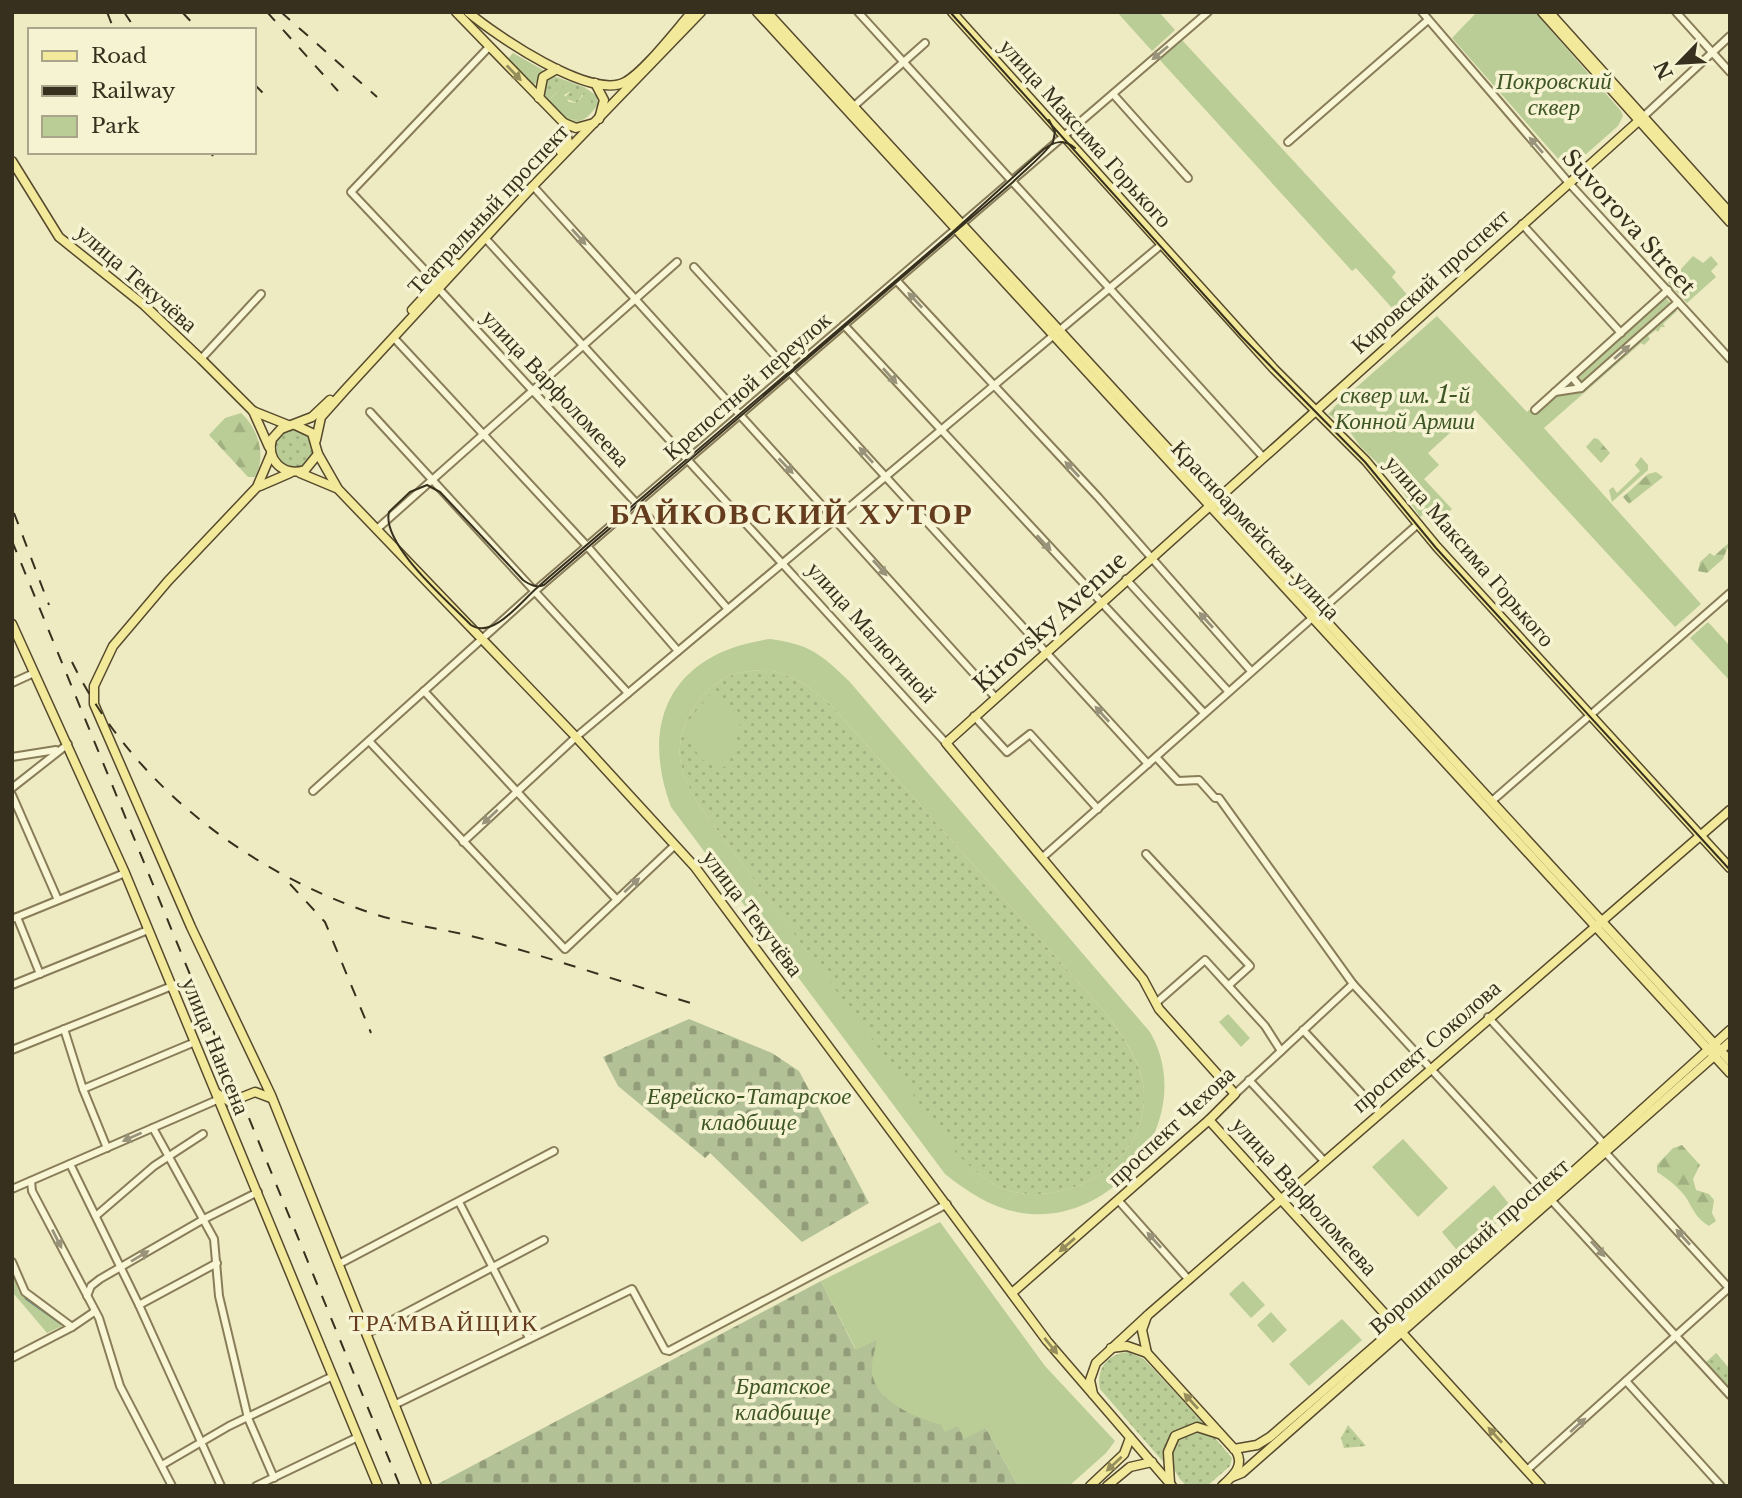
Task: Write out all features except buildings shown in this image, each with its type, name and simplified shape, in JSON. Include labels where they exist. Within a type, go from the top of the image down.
[{"type":"main road","points":[[456,12],[564,123],[579,128],[598,121],[604,100],[594,83]]},
{"type":"main road","points":[[468,12],[516,47],[557,69],[594,83],[615,86],[630,79],[692,12]]},
{"type":"main road","name":"Театральный проспект","points":[[316,440],[321,417],[438,286],[701,12]]},
{"type":"main road","name":"Красноармейская улица","points":[[757,12],[1600,924],[1714,1050],[1730,1073]]},
{"type":"main road","name":"Красноармейская улица","points":[[767,12],[959,228]]},
{"type":"main road","points":[[1542,12],[1730,213]]},
{"type":"main road","points":[[1549,12],[1730,222]]},
{"type":"main road","name":"улица Максима Горького","points":[[956,14],[1161,245],[1366,461],[1418,524],[1588,715],[1730,868]]},
{"type":"main road","points":[[539,98],[543,77],[557,69]]},
{"type":"main road","name":"Кировский проспект","points":[[1149,557],[1641,119]]},
{"type":"main road","name":"Театральный проспект","points":[[292,425],[317,413],[565,147],[568,139],[564,123]]},
{"type":"main road","name":"улица Текучёва","points":[[12,160],[60,237],[144,305],[253,411],[271,452]]},
{"type":"main road","name":"улица Текучёва","points":[[253,411],[292,425]]},
{"type":"main road","points":[[292,425],[308,430],[316,440],[318,454],[311,465],[257,487],[276,433],[292,425]]},
{"type":"main road","points":[[271,452],[278,466],[295,472]]},
{"type":"main road","name":"улица Текучёва","points":[[318,454],[338,489],[576,737],[695,867],[1047,1341],[1171,1484]]},
{"type":"main road","name":"улица Текучёва","points":[[295,472],[338,489]]},
{"type":"main road","name":"улица Нансена","points":[[257,487],[168,581],[113,646],[94,686],[96,713],[274,1102],[427,1486]]},
{"type":"main road","name":"Kirovsky Avenue","points":[[946,743],[1149,557]]},
{"type":"main road","name":"Красноармейская улица","points":[[1315,616],[1492,801],[1600,924]]},
{"type":"main road","name":"улица Нансена","points":[[12,624],[69,743],[125,873],[378,1486]]},
{"type":"main road","name":"улица Малюгиной","points":[[946,743],[1143,979],[1156,1003],[1235,1094]]},
{"type":"main road","name":"проспект Соколова","points":[[1093,1396],[1091,1372],[1096,1363],[1149,1314],[1488,1017],[1600,924],[1730,810]]},
{"type":"main road","name":"Ворошиловский проспект","points":[[1234,1449],[1263,1443],[1399,1329],[1714,1050],[1730,1030]]},
{"type":"main road","name":"Ворошиловский проспект","points":[[1714,1050],[1730,1042]]},
{"type":"main road","name":"Красноармейская улица","points":[[1714,1050],[1730,1061]]},
{"type":"main road","points":[[255,1092],[260,1081],[258,1069]]},
{"type":"main road","points":[[211,1083],[220,1098],[233,1102]]},
{"type":"main road","points":[[232,1134],[228,1111],[233,1102],[255,1092],[267,1095],[274,1102]]},
{"type":"main road","name":"проспект Чехова","points":[[1012,1293],[1235,1094]]},
{"type":"main road","name":"улица Варфоломеева","points":[[1209,1120],[1541,1486]]},
{"type":"main road","points":[[1147,1353],[1142,1330],[1149,1314]]},
{"type":"main road","name":"Ворошиловский проспект","points":[[1222,1486],[1242,1473],[1275,1444],[1399,1329]]},
{"type":"main road","points":[[1111,1349],[1128,1346],[1147,1353],[1234,1449],[1240,1462],[1232,1477]]},
{"type":"main road","points":[[1171,1484],[1168,1452],[1175,1436],[1196,1427],[1221,1435]]},
{"type":"main road","points":[[1090,1486],[1125,1454],[1130,1438]]},
{"type":"main road","points":[[1107,1486],[1130,1467],[1152,1462]]},
{"type":"street","points":[[858,12],[1013,181],[1109,291],[1263,457]]},
{"type":"street","name":"Крепостной переулок","points":[[313,791],[534,591],[1208,12]]},
{"type":"street","name":"Suvorova Street","points":[[1422,12],[1569,183],[1730,359]]},
{"type":"street","points":[[1676,12],[1730,72]]},
{"type":"street","points":[[1288,142],[1429,20]]},
{"type":"street","points":[[1641,119],[1730,36]]},
{"type":"street","points":[[853,107],[925,43]]},
{"type":"street","name":"улица Варфоломеева","points":[[489,47],[351,192],[636,503],[727,608]]},
{"type":"street","points":[[1113,94],[1188,178]]},
{"type":"street","points":[[533,186],[995,697]]},
{"type":"street","points":[[1522,224],[1621,333]]},
{"type":"street","name":"улица Малюгиной","points":[[486,239],[946,743]]},
{"type":"street","points":[[463,842],[576,737],[884,475],[994,387],[1161,245]]},
{"type":"street","points":[[377,529],[677,262]]},
{"type":"street","points":[[694,267],[1148,764]]},
{"type":"street","points":[[897,281],[1098,497],[1251,671]]},
{"type":"street","points":[[1535,410],[1668,290]]},
{"type":"street","points":[[201,359],[261,294]]},
{"type":"street","points":[[1555,391],[1581,388],[1678,302]]},
{"type":"street","points":[[844,325],[1099,603],[1204,713]]},
{"type":"street","points":[[394,338],[485,433],[678,651]]},
{"type":"street","points":[[1572,377],[1581,388]]},
{"type":"street","points":[[370,412],[628,693]]},
{"type":"street","points":[[1043,857],[1418,524]]},
{"type":"street","points":[[1126,579],[1228,691]]},
{"type":"street","points":[[1492,801],[1730,593]]},
{"type":"street","points":[[12,683],[34,673]]},
{"type":"street","points":[[424,691],[617,900]]},
{"type":"street","points":[[974,716],[1007,752],[1030,734],[1098,809]]},
{"type":"street","points":[[369,741],[565,949],[675,845]]},
{"type":"street","points":[[12,789],[69,743]]},
{"type":"street","points":[[12,757],[58,750]]},
{"type":"street","points":[[1156,757],[1178,781],[1199,780],[1215,798],[1220,798],[1353,984],[1730,1395]]},
{"type":"street","points":[[12,795],[58,900]]},
{"type":"street","points":[[1146,854],[1250,966],[1229,985]]},
{"type":"street","points":[[40,974],[15,918],[125,873]]},
{"type":"street","points":[[12,985],[148,930]]},
{"type":"street","points":[[1156,1003],[1203,959],[1265,1026],[1281,1051]]},
{"type":"street","name":"проспект Чехова","points":[[1235,1094],[1353,984]]},
{"type":"street","points":[[13,1048],[172,986]]},
{"type":"street","points":[[1488,1017],[1729,1288],[1527,1470]]},
{"type":"street","points":[[64,1029],[83,1089],[107,1148]]},
{"type":"street","points":[[1303,1030],[1379,1112]]},
{"type":"street","points":[[83,1089],[195,1042]]},
{"type":"street","points":[[1249,1080],[1324,1161]]},
{"type":"street","points":[[12,1189],[217,1100]]},
{"type":"street","points":[[153,1128],[214,1239],[219,1296],[248,1418],[274,1478]]},
{"type":"street","points":[[97,1215],[169,1156],[203,1134]]},
{"type":"street","points":[[339,1264],[554,1151]]},
{"type":"street","points":[[70,1164],[97,1215],[221,1486]]},
{"type":"street","points":[[31,1181],[32,1191],[99,1318],[120,1386],[172,1486]]},
{"type":"street","points":[[86,1296],[91,1286],[121,1267],[204,1219],[258,1192]]},
{"type":"street","points":[[1118,1200],[1189,1279]]},
{"type":"street","points":[[459,1202],[529,1338]]},
{"type":"street","points":[[394,1405],[632,1289],[667,1351],[947,1204]]},
{"type":"street","points":[[366,1334],[544,1241]]},
{"type":"street","points":[[12,1262],[25,1292],[72,1327]]},
{"type":"street","points":[[139,1305],[217,1263]]},
{"type":"street","points":[[12,1358],[72,1327],[94,1312]]},
{"type":"street","points":[[162,1465],[333,1376]]},
{"type":"street","points":[[1626,1381],[1721,1486]]},
{"type":"street","points":[[256,1486],[358,1437]]},
{"type":"green space","points":[[1117,12],[1159,12],[1175,30],[1152,51]]},
{"type":"green space","name":"Покровский сквер","points":[[1477,12],[1535,12],[1621,111],[1623,116],[1618,126],[1568,170],[1452,38]]},
{"type":"green space","points":[[1182,40],[1396,272],[1392,277],[1416,305],[1401,318],[1356,268],[1352,271],[1159,59]]},
{"type":"green space","points":[[513,53],[543,70],[534,86],[508,59]]},
{"type":"green space","points":[[551,75],[584,87],[597,96],[598,104],[588,116],[576,122],[566,120],[580,119],[583,94],[577,103],[564,98],[571,91],[557,92],[548,101],[542,93],[546,79]]},
{"type":"green space","points":[[565,85],[573,90],[564,95],[569,102],[577,103],[586,92],[591,95],[590,105],[580,119],[566,120],[548,101]]},
{"type":"green space","points":[[1693,256],[1703,263],[1711,256],[1718,264],[1711,271],[1716,277],[1687,303],[1668,283]]},
{"type":"green space","name":"сквер им. 1-й Конной Армии","points":[[1660,291],[1677,311],[1663,324],[1665,327],[1648,336],[1650,339],[1644,345],[1641,343],[1544,428],[1701,604],[1675,627],[1475,410],[1428,453],[1439,465],[1424,479],[1452,509],[1433,526],[1406,496],[1410,492],[1333,408],[1437,316],[1527,412]]},
{"type":"green space","points":[[1334,408],[1408,490],[1410,501],[1418,510],[1423,507],[1427,511],[1420,517],[1394,479],[1360,446],[1345,425],[1328,414]]},
{"type":"green space","points":[[241,413],[252,426],[259,443],[259,469],[255,477],[248,477],[209,435],[225,418]]},
{"type":"green space","points":[[294,429],[308,435],[314,449],[308,463],[294,469],[280,463],[274,449],[280,435]]},
{"type":"green space","points":[[1594,438],[1610,453],[1601,463],[1586,447]]},
{"type":"green space","points":[[1641,457],[1648,465],[1648,470],[1612,502],[1609,490],[1613,487],[1617,493],[1640,471],[1635,465]]},
{"type":"green space","points":[[1656,472],[1663,477],[1629,504],[1623,497],[1648,474]]},
{"type":"green space","points":[[1730,542],[1723,559],[1707,573],[1698,571],[1700,562],[1710,553],[1714,556]]},
{"type":"green space","points":[[1708,622],[1730,646],[1730,681],[1690,638]]},
{"type":"green space","points":[[770,639],[805,647],[822,657],[849,681],[1150,1032],[1162,1063],[1164,1095],[1157,1127],[1142,1156],[1121,1180],[1095,1199],[1064,1211],[1019,1213],[985,1201],[945,1174],[671,807],[662,775],[659,745],[663,718],[673,694],[688,674],[710,658],[737,646]],"holes":[[[770,670],[802,683],[829,703],[1104,1011],[1125,1040],[1141,1073],[1144,1097],[1141,1120],[1132,1141],[1119,1159],[1102,1173],[1060,1191],[1037,1194],[1006,1190],[970,1166],[957,1154],[698,804],[684,777],[680,758],[682,735],[692,711],[707,691],[727,677],[738,673]]]},
{"type":"green space","points":[[770,670],[802,683],[829,703],[1104,1011],[1125,1041],[1141,1074],[1144,1097],[1141,1120],[1132,1141],[1119,1159],[1102,1173],[1060,1191],[1037,1194],[1014,1192],[990,1182],[956,1154],[698,804],[684,777],[680,758],[682,735],[692,711],[707,691],[727,677],[748,671]]},
{"type":"green space","points":[[714,691],[742,715],[728,768],[702,760],[686,737],[696,711]]},
{"type":"green space","points":[[1228,1014],[1250,1038],[1241,1047],[1219,1022]]},
{"type":"green space","name":"Еврейско-Татарское кладбище","points":[[689,1019],[772,1053],[799,1071],[869,1203],[802,1242],[710,1153],[705,1158],[618,1086],[603,1057]]},
{"type":"green space","points":[[1403,1139],[1448,1188],[1418,1217],[1372,1167]]},
{"type":"green space","points":[[1682,1145],[1700,1165],[1693,1179],[1696,1190],[1709,1194],[1714,1200],[1712,1213],[1716,1221],[1709,1226],[1699,1218],[1681,1191],[1657,1172],[1657,1165],[1673,1148]]},
{"type":"green space","points":[[1494,1185],[1513,1209],[1460,1254],[1442,1232]]},
{"type":"green space","points":[[940,1222],[1045,1366],[1115,1441],[1106,1453],[1069,1486],[1018,1486],[986,1428],[964,1439],[958,1426],[945,1432],[941,1425],[889,1401],[875,1384],[872,1373],[877,1340],[856,1350],[821,1281]]},
{"type":"green space","points":[[12,1270],[19,1292],[26,1300],[62,1326],[47,1333],[14,1294]]},
{"type":"green space","name":"Братское кладбище","points":[[821,1281],[855,1349],[878,1339],[875,1364],[879,1384],[889,1399],[922,1418],[986,1428],[1018,1486],[434,1486]]},
{"type":"green space","points":[[1243,1281],[1265,1305],[1251,1318],[1229,1294]]},
{"type":"green space","points":[[1271,1312],[1287,1330],[1273,1343],[1257,1325]]},
{"type":"green space","points":[[1342,1319],[1362,1340],[1309,1386],[1289,1364]]},
{"type":"green space","points":[[1128,1352],[1144,1359],[1204,1424],[1187,1427],[1174,1434],[1167,1447],[1165,1464],[1100,1389],[1100,1375],[1105,1364],[1114,1356]]},
{"type":"green space","points":[[1716,1353],[1730,1369],[1730,1388],[1706,1362]]},
{"type":"green space","points":[[1348,1425],[1366,1446],[1344,1448],[1341,1438]]},
{"type":"green space","points":[[1196,1431],[1214,1437],[1232,1458],[1230,1466],[1207,1486],[1187,1486],[1172,1463],[1174,1444],[1183,1436]]},
{"type":"waterway","points":[[12,1271],[26,1299],[61,1324]]},
{"type":"tram line","points":[[950,12],[1242,337],[1365,462],[1436,548],[1730,870]]},
{"type":"tram line","points":[[1049,120],[1055,132],[1053,142],[1049,147],[1039,158],[1013,182],[544,585],[541,586],[538,586],[533,586],[523,580],[440,492],[427,485],[410,492],[389,512],[389,525],[395,540],[433,588],[471,625],[480,628],[498,623],[516,609],[531,593],[538,587],[548,578],[956,229],[1044,149],[1048,146],[1052,144],[1060,142],[1075,148]]},
{"type":"railway","points":[[107,12],[113,28]]},
{"type":"railway","points":[[124,12],[135,28]]},
{"type":"railway","points":[[182,12],[197,28]]},
{"type":"railway","points":[[267,12],[338,91]]},
{"type":"railway","points":[[281,12],[377,97]]},
{"type":"railway","points":[[256,86],[266,96]]},
{"type":"railway","points":[[14,513],[49,605]]},
{"type":"railway","points":[[12,541],[400,1486]]},
{"type":"railway","points":[[72,662],[96,705],[125,746],[158,782],[195,816],[277,871],[322,894],[368,912],[497,943],[694,1004]]},
{"type":"railway","points":[[290,884],[325,922],[371,1033]]},
{"type":"district","name":"БАЙКОВСКИЙ ХУТОР","points":[[792,514]]},
{"type":"district","name":"ТРАМВАЙЩИК","points":[[444,1323]]}]
